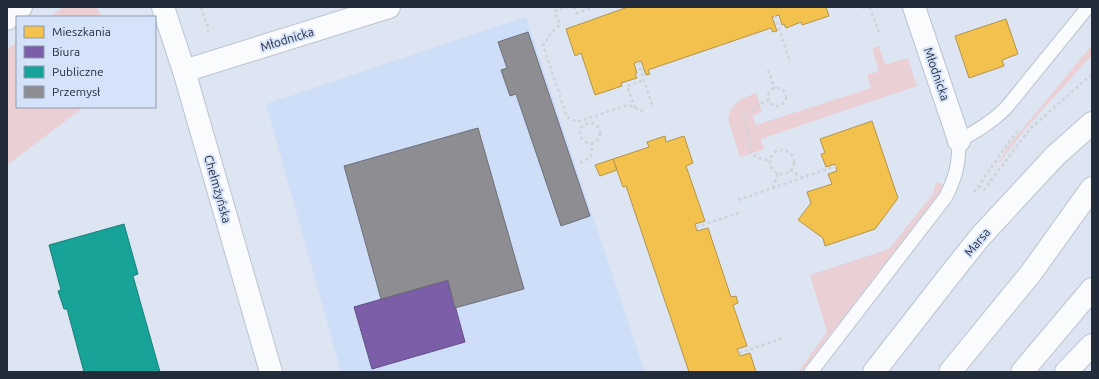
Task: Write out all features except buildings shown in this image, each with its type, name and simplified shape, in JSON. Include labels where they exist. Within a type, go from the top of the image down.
[{"type":"street","points":[[7,19],[22,7]]},
{"type":"street","name":"Chełmżyńska","points":[[163,7],[184,71],[271,372]]},
{"type":"street","name":"Młodnicka","points":[[184,71],[389,7]]},
{"type":"street","name":"Młodnicka","points":[[914,7],[959,141]]},
{"type":"street","name":"Marsa","points":[[874,372],[985,232],[1056,156],[1092,123]]},
{"type":"street","points":[[950,372],[1031,274],[1092,188]]},
{"type":"street","points":[[1022,372],[1092,289]]},
{"type":"street","points":[[1066,372],[1092,345]]},
{"type":"lane","points":[[811,372],[945,198],[955,178],[959,156],[959,141],[997,117],[1006,108],[1088,7]]},
{"type":"path","points":[[569,7],[555,11],[560,24],[543,45],[567,117],[577,122],[587,121],[628,105],[643,111]]},
{"type":"path","points":[[574,7],[576,13],[595,7]]},
{"type":"path","points":[[862,7],[870,7],[879,33]]},
{"type":"path","points":[[775,16],[790,62]]},
{"type":"path","points":[[638,62],[653,108]]},
{"type":"path","points":[[768,70],[775,89]]},
{"type":"path","points":[[1029,130],[1092,74]]},
{"type":"path","points":[[635,108],[627,86],[644,80]]},
{"type":"path","points":[[775,89],[781,89],[785,93],[785,100],[783,103],[776,106],[772,104],[768,96],[769,92],[775,89]]},
{"type":"path","points":[[769,100],[763,102],[756,108],[746,113],[743,119],[749,139],[751,153],[755,157],[770,161]]},
{"type":"path","points":[[587,121],[596,123],[601,131],[601,136],[594,143],[585,142],[581,138],[580,132],[587,121]]},
{"type":"path","points":[[580,163],[590,158],[592,143]]},
{"type":"path","points":[[782,150],[790,154],[793,160],[793,165],[790,170],[781,174],[775,172],[771,167],[770,161],[776,152],[782,150]]},
{"type":"path","points":[[738,200],[836,166]]},
{"type":"path","points":[[790,170],[803,178]]},
{"type":"path","points":[[774,188],[774,182],[778,173]]},
{"type":"path","points":[[696,227],[742,212]]},
{"type":"path","points":[[739,353],[784,338]]},
{"type":"shaded area","points":[[63,7],[96,7],[101,16],[51,16]]},
{"type":"shaded area","points":[[526,17],[645,372],[341,372],[266,104]]},
{"type":"shaded area","points":[[16,43],[16,108],[83,108],[7,165],[7,49]]},
{"type":"shaded area","points":[[1092,45],[1092,55],[1026,128],[993,171],[1010,144]]},
{"type":"shaded area","points":[[879,46],[885,65],[908,58],[917,86],[761,139],[764,149],[740,157],[728,119],[734,105],[745,97],[756,93],[762,112],[755,114],[753,118],[756,125],[871,88],[867,75],[879,71],[872,49]]},
{"type":"shaded area","points":[[936,182],[944,185],[940,192],[801,372],[798,372],[827,332],[810,275],[889,249],[933,194]]}]
